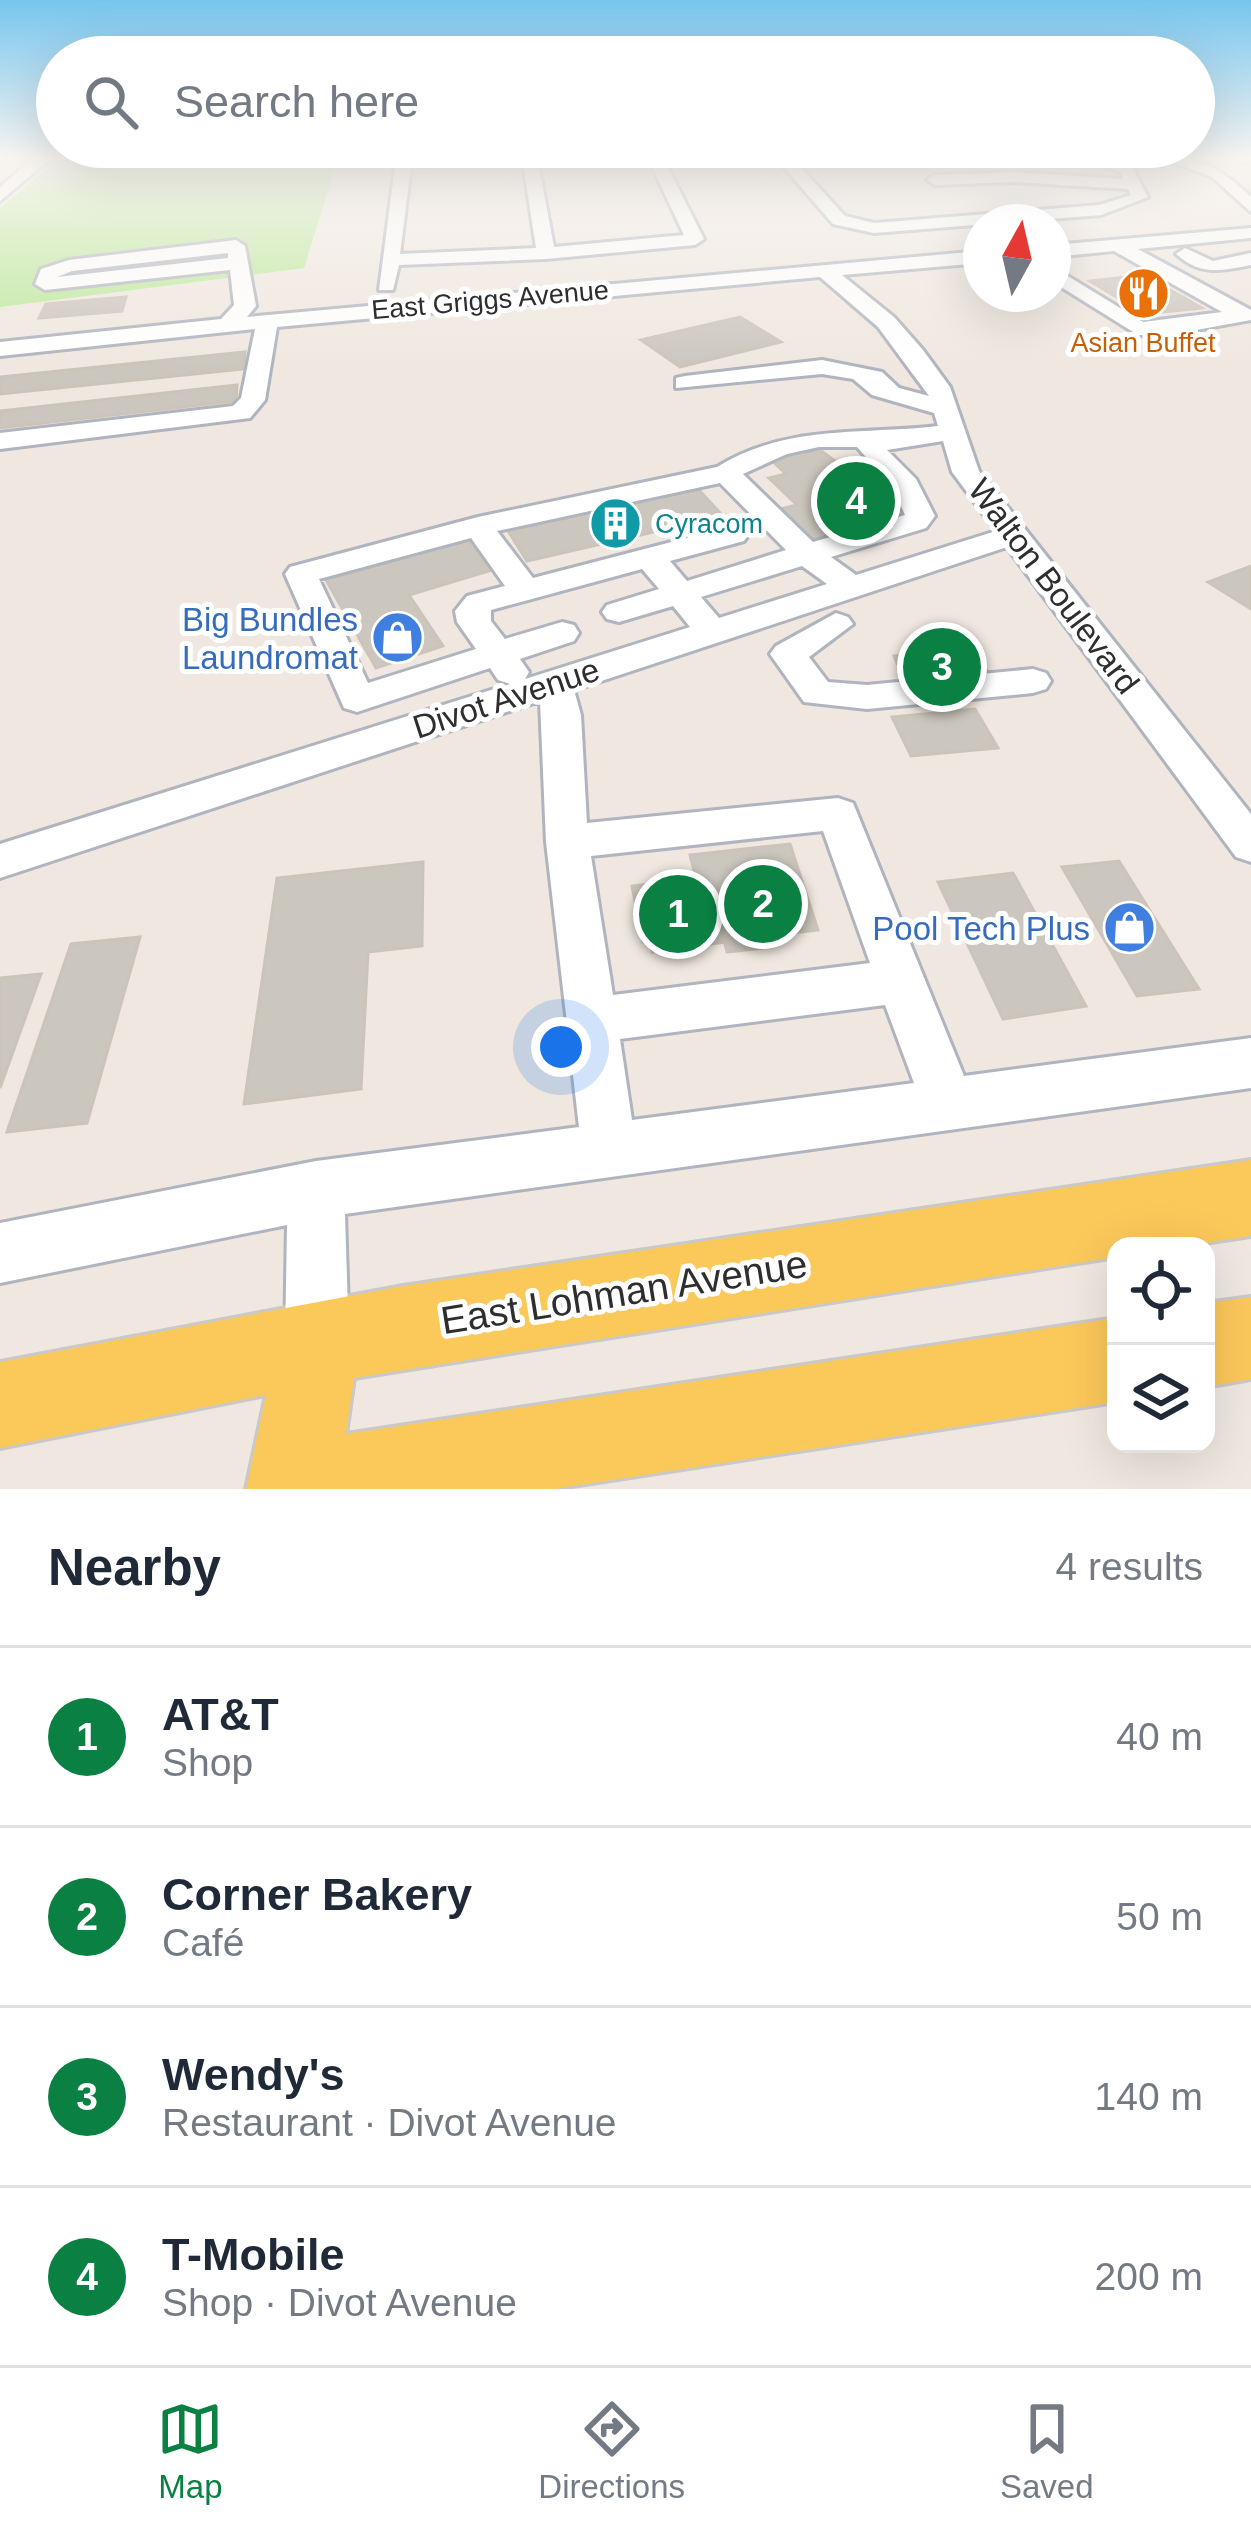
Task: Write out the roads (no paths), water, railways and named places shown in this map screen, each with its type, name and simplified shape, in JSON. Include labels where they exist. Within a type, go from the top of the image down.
[{"type":"main road","name":"East Lohman Avenue","points":[[0,1405],[317,1343],[784,1265],[1251,1198]]},
{"type":"main road","points":[[1212,1345],[1251,1338]]},
{"type":"main road","points":[[317,1343],[293,1489],[428,1464],[799,1412],[1107,1361]]},
{"type":"street","points":[[383,309],[394,227]]},
{"type":"street","points":[[543,227],[546,253]]},
{"type":"street","points":[[389,260],[546,253],[695,239],[689,227]]},
{"type":"street","points":[[1174,245],[1207,227]]},
{"type":"street","points":[[1071,269],[1251,233]]},
{"type":"street","points":[[1174,245],[1251,248]]},
{"type":"street","points":[[1174,245],[1210,267],[1246,264]]},
{"type":"street","points":[[228,325],[245,306],[236,247],[69,266],[49,273],[45,284],[238,263]]},
{"type":"street","points":[[1071,254],[1152,264],[1243,315],[1163,329],[1138,328],[1071,284]]},
{"type":"street","name":"East Griggs Avenue","points":[[5,332],[171,313],[166,332],[963,258]]},
{"type":"street","name":"Walton Boulevard","points":[[824,270],[886,322],[915,355],[951,421],[967,472],[1251,845]]},
{"type":"street","points":[[0,441],[241,413],[253,400],[267,321]]},
{"type":"street","points":[[686,383],[822,367],[865,374],[890,392],[951,421]]},
{"type":"street","points":[[562,633],[357,699],[301,574],[478,526],[726,473],[751,455],[852,435],[875,443],[951,421]]},
{"type":"street","points":[[619,612],[915,522],[920,516],[906,485],[872,453],[875,443]]},
{"type":"street","points":[[726,473],[807,554],[851,586]]},
{"type":"street","points":[[478,526],[525,590]]},
{"type":"street","points":[[609,1150],[567,842],[562,716],[539,687],[499,655],[474,622],[472,611],[489,598],[733,535]]},
{"type":"street","name":"Divot Avenue","points":[[0,861],[1012,536]]},
{"type":"street","points":[[649,557],[712,631]]},
{"type":"street","points":[[836,624],[788,654],[817,693],[867,697],[1033,681]]},
{"type":"street","points":[[567,842],[838,814],[948,1104]]},
{"type":"street","points":[[592,1020],[901,981]]},
{"type":"street","points":[[0,1253],[316,1190],[1251,1063]]},
{"type":"street","points":[[316,1190],[317,1343]]},
{"type":"place","name":"Asian Buffet","points":[[1143,293]]},
{"type":"place","name":"T-Mobile","points":[[856,501]]},
{"type":"place","name":"Cyracom","points":[[616,524]]},
{"type":"place","name":"Big Bundles Laundromat","points":[[397,638]]},
{"type":"place","name":"Wendy's","points":[[942,667]]},
{"type":"place","name":"Corner Bakery","points":[[763,904]]},
{"type":"place","name":"AT&T","points":[[678,914]]},
{"type":"place","name":"Pool Tech Plus","points":[[1129,928]]}]
